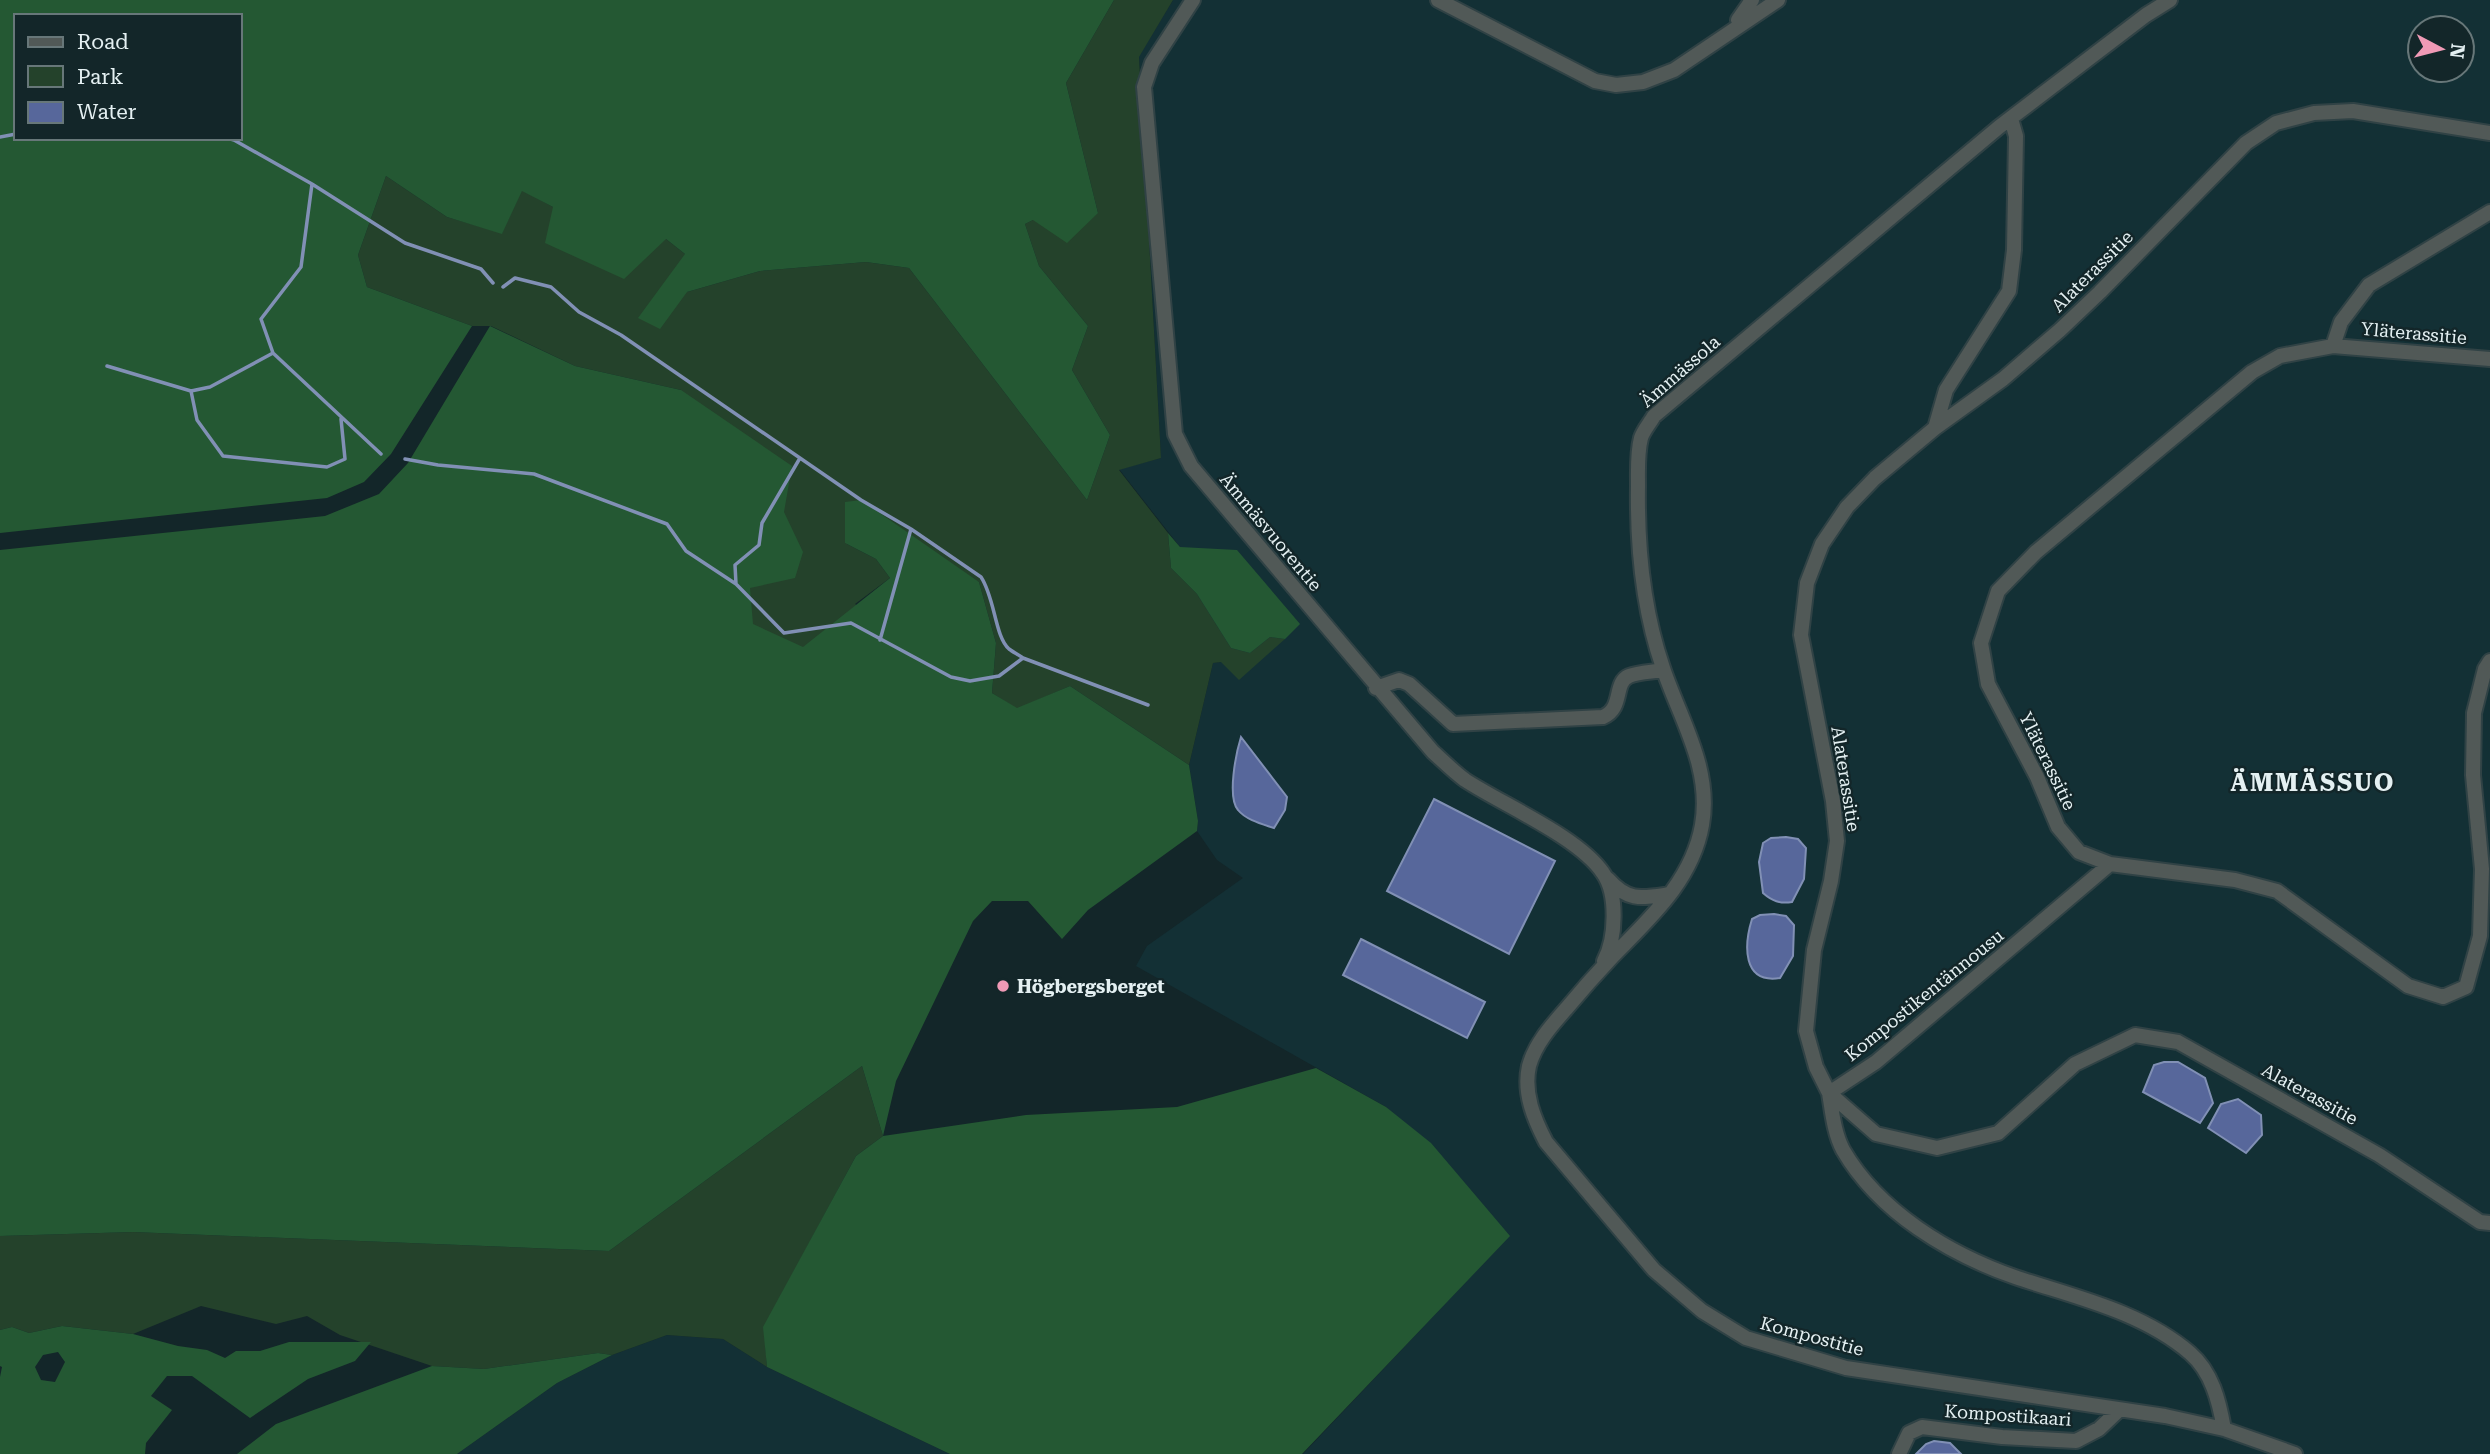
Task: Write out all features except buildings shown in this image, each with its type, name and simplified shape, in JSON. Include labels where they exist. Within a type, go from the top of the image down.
[{"type":"street","name":"Ämmäsvuorentie","points":[[1193,0],[1152,63],[1144,87],[1175,434],[1191,466],[1376,688],[1433,752],[1463,779],[1576,846],[1594,861],[1618,891],[1626,896],[1670,894]]},
{"type":"street","points":[[1438,0],[1595,81],[1616,85],[1643,82],[1674,70],[1778,0]]},
{"type":"street","points":[[1728,32],[1752,0]]},
{"type":"street","name":"Ämmässola","points":[[1598,972],[1670,894],[1688,869],[1702,823],[1704,800],[1702,776],[1696,754],[1663,670],[1648,620],[1638,519],[1641,437],[1654,416],[2011,119],[2146,15],[2170,0]]},
{"type":"street","name":"Alaterassitie","points":[[2490,133],[2353,111],[2314,113],[2276,123],[2246,143],[2060,330],[2003,379],[1935,428],[1875,478],[1847,508],[1822,544],[1807,583],[1801,635],[1833,801],[1836,841],[1831,881],[1814,950],[1806,1031],[1816,1067],[1829,1093],[1875,1134],[1937,1148],[1998,1133],[2075,1064],[2135,1035],[2178,1042],[2379,1155],[2480,1222],[2490,1223]]},
{"type":"street","points":[[1935,428],[1946,390],[2009,291],[2014,250],[2016,136],[2011,119]]},
{"type":"street","points":[[2333,346],[2341,322],[2368,285],[2490,212]]},
{"type":"street","name":"Yläterassitie","points":[[2490,359],[2333,346],[2280,356],[2252,372],[2036,552],[1998,591],[1981,643],[1988,684],[2037,776],[2058,827],[2079,852],[2110,864],[2235,880],[2277,891],[2408,986],[2443,998],[2466,987],[2480,936],[2482,869],[2473,775],[2474,713],[2485,669],[2490,661]]},
{"type":"street","points":[[1376,688],[1399,680],[1409,684],[1453,724],[1603,718],[1615,708],[1621,684],[1627,676],[1663,670]]},
{"type":"street","name":"Kompostikentännousu","points":[[1829,1093],[1876,1062],[2110,864]]},
{"type":"street","points":[[1598,972],[1611,948],[1613,930],[1611,895],[1605,875]]},
{"type":"street","name":"Kompostitie","points":[[1598,972],[1543,1035],[1529,1066],[1528,1093],[1534,1119],[1546,1142],[1654,1270],[1702,1311],[1746,1338],[1846,1368],[2165,1416],[2224,1429],[2295,1454]]},
{"type":"street","points":[[1829,1093],[1842,1148],[1864,1180],[1894,1209],[1922,1232],[1971,1258],[2012,1276],[2112,1308],[2180,1346],[2191,1354],[2211,1380],[2224,1429]]},
{"type":"street","name":"Kompostikaari","points":[[1899,1454],[1909,1433],[1922,1427],[2002,1437],[2076,1441],[2099,1429],[2119,1410]]},
{"type":"shaded area","points":[[1173,0],[2490,0],[2490,1454],[1303,1454],[1509,1236],[1386,1107],[1136,966],[1147,946],[1243,878],[1217,860],[1197,831],[1198,821],[1189,765],[1213,663],[1221,662],[1180,547],[1119,469],[1161,458],[1139,56]]},
{"type":"shaded area","points":[[667,1335],[723,1339],[767,1367],[950,1454],[457,1454],[557,1383],[612,1355]]},
{"type":"green space","points":[[0,0],[1114,0],[1066,83],[1098,213],[1067,243],[1033,220],[1025,224],[1039,266],[1088,326],[1072,370],[1110,435],[1087,500],[909,268],[866,262],[760,271],[687,292],[660,329],[638,318],[685,254],[666,239],[624,279],[545,243],[553,207],[522,191],[502,234],[447,217],[386,176],[358,255],[367,287],[472,326],[391,454],[364,482],[327,498],[0,533]]},
{"type":"green space","points":[[1114,0],[1173,0],[1139,57],[1161,458],[1119,470],[1168,533],[1171,568],[1197,594],[1231,648],[1250,653],[1270,637],[1285,639],[1239,680],[1221,662],[1213,663],[1189,765],[1070,686],[1017,709],[992,693],[996,643],[979,582],[845,543],[876,559],[890,578],[855,604],[969,693],[646,629],[681,390],[575,366],[491,326],[472,326],[367,287],[358,255],[386,176],[447,217],[502,233],[522,190],[553,207],[666,239],[685,254],[687,292],[760,271],[866,262],[909,268],[1087,500],[1110,435],[1072,370],[1088,326],[1039,266],[1025,224],[1033,220],[1098,213],[1066,83]]},
{"type":"green space","points":[[490,326],[575,366],[681,390],[792,466],[784,512],[803,552],[795,578],[750,588],[753,624],[803,647],[890,578],[876,559],[845,543],[845,502],[861,500],[979,582],[996,643],[992,693],[1017,708],[1070,686],[1189,765],[1198,821],[1197,831],[1088,910],[1062,939],[1028,901],[992,901],[973,921],[896,1081],[883,1136],[862,1066],[609,1251],[133,1232],[0,1236],[0,550],[325,516],[379,494],[408,463]]},
{"type":"green space","points":[[1168,533],[1180,547],[1237,550],[1300,624],[1285,639],[1270,637],[1250,653],[1231,648],[1197,594],[1171,568]]},
{"type":"green space","points":[[862,1066],[883,1136],[856,1156],[764,1327],[767,1367],[723,1339],[667,1335],[612,1355],[598,1353],[484,1369],[432,1366],[340,1335],[307,1316],[276,1324],[201,1306],[133,1334],[62,1326],[29,1333],[12,1327],[0,1330],[0,1236],[133,1232],[609,1251]]},
{"type":"green space","points":[[1316,1068],[1386,1107],[1431,1143],[1510,1236],[1302,1454],[950,1454],[767,1367],[763,1327],[856,1156],[883,1136],[1026,1115],[1177,1107]]},
{"type":"green space","points":[[62,1326],[133,1334],[178,1346],[207,1350],[225,1358],[236,1351],[260,1351],[289,1342],[371,1342],[355,1361],[308,1379],[250,1418],[192,1376],[167,1376],[151,1396],[172,1410],[146,1443],[145,1454],[0,1454],[0,1330],[12,1327],[29,1333]],"holes":[[[58,1352],[65,1362],[55,1382],[41,1380],[35,1367],[43,1355]]]},
{"type":"green space","points":[[598,1353],[612,1355],[557,1383],[457,1454],[237,1454],[276,1424],[432,1366],[484,1369]]},
{"type":"water","points":[[1241,737],[1287,797],[1285,810],[1274,828],[1245,816],[1235,804],[1234,775]]},
{"type":"water","points":[[1434,799],[1555,861],[1509,954],[1387,891]]},
{"type":"water","points":[[1771,838],[1798,839],[1806,848],[1804,879],[1792,902],[1784,903],[1763,893],[1759,862],[1763,843]]},
{"type":"water","points":[[1760,915],[1786,916],[1794,925],[1793,956],[1780,978],[1768,978],[1758,975],[1752,969],[1747,951],[1749,929],[1752,919]]},
{"type":"water","points":[[1361,939],[1485,1002],[1467,1038],[1343,975]]},
{"type":"water","points":[[2178,1062],[2205,1078],[2213,1103],[2200,1123],[2143,1092],[2154,1065]]},
{"type":"water","points":[[2238,1099],[2261,1115],[2262,1135],[2246,1153],[2208,1128],[2221,1104]]},
{"type":"water","points":[[1934,1441],[1950,1443],[1961,1454],[1916,1454],[1926,1444]]},
{"type":"waterway","points":[[0,137],[14,134]]},
{"type":"waterway","points":[[234,140],[312,184],[405,243],[481,269],[493,283]]},
{"type":"waterway","points":[[273,353],[261,319],[301,267],[312,184]]},
{"type":"waterway","points":[[503,287],[515,278],[551,287],[579,312],[621,335],[861,500],[911,529],[981,577],[1001,636],[1012,651],[1023,658],[1148,705]]},
{"type":"waterway","points":[[107,366],[191,391],[210,387],[273,353],[381,454]]},
{"type":"waterway","points":[[191,391],[197,420],[223,456],[327,467],[345,459],[341,419]]},
{"type":"waterway","points":[[736,584],[735,565],[759,545],[762,523],[800,458]]},
{"type":"waterway","points":[[405,459],[438,465],[534,474],[667,524],[686,551],[736,584],[784,633],[851,623],[951,677],[970,681],[999,676],[1023,658]]},
{"type":"waterway","points":[[880,640],[911,529]]},
{"type":"place","name":"Högbergsberget","points":[[1003,986]]},
{"type":"district","name":"ÄMMÄSSUO","points":[[2313,783]]}]
